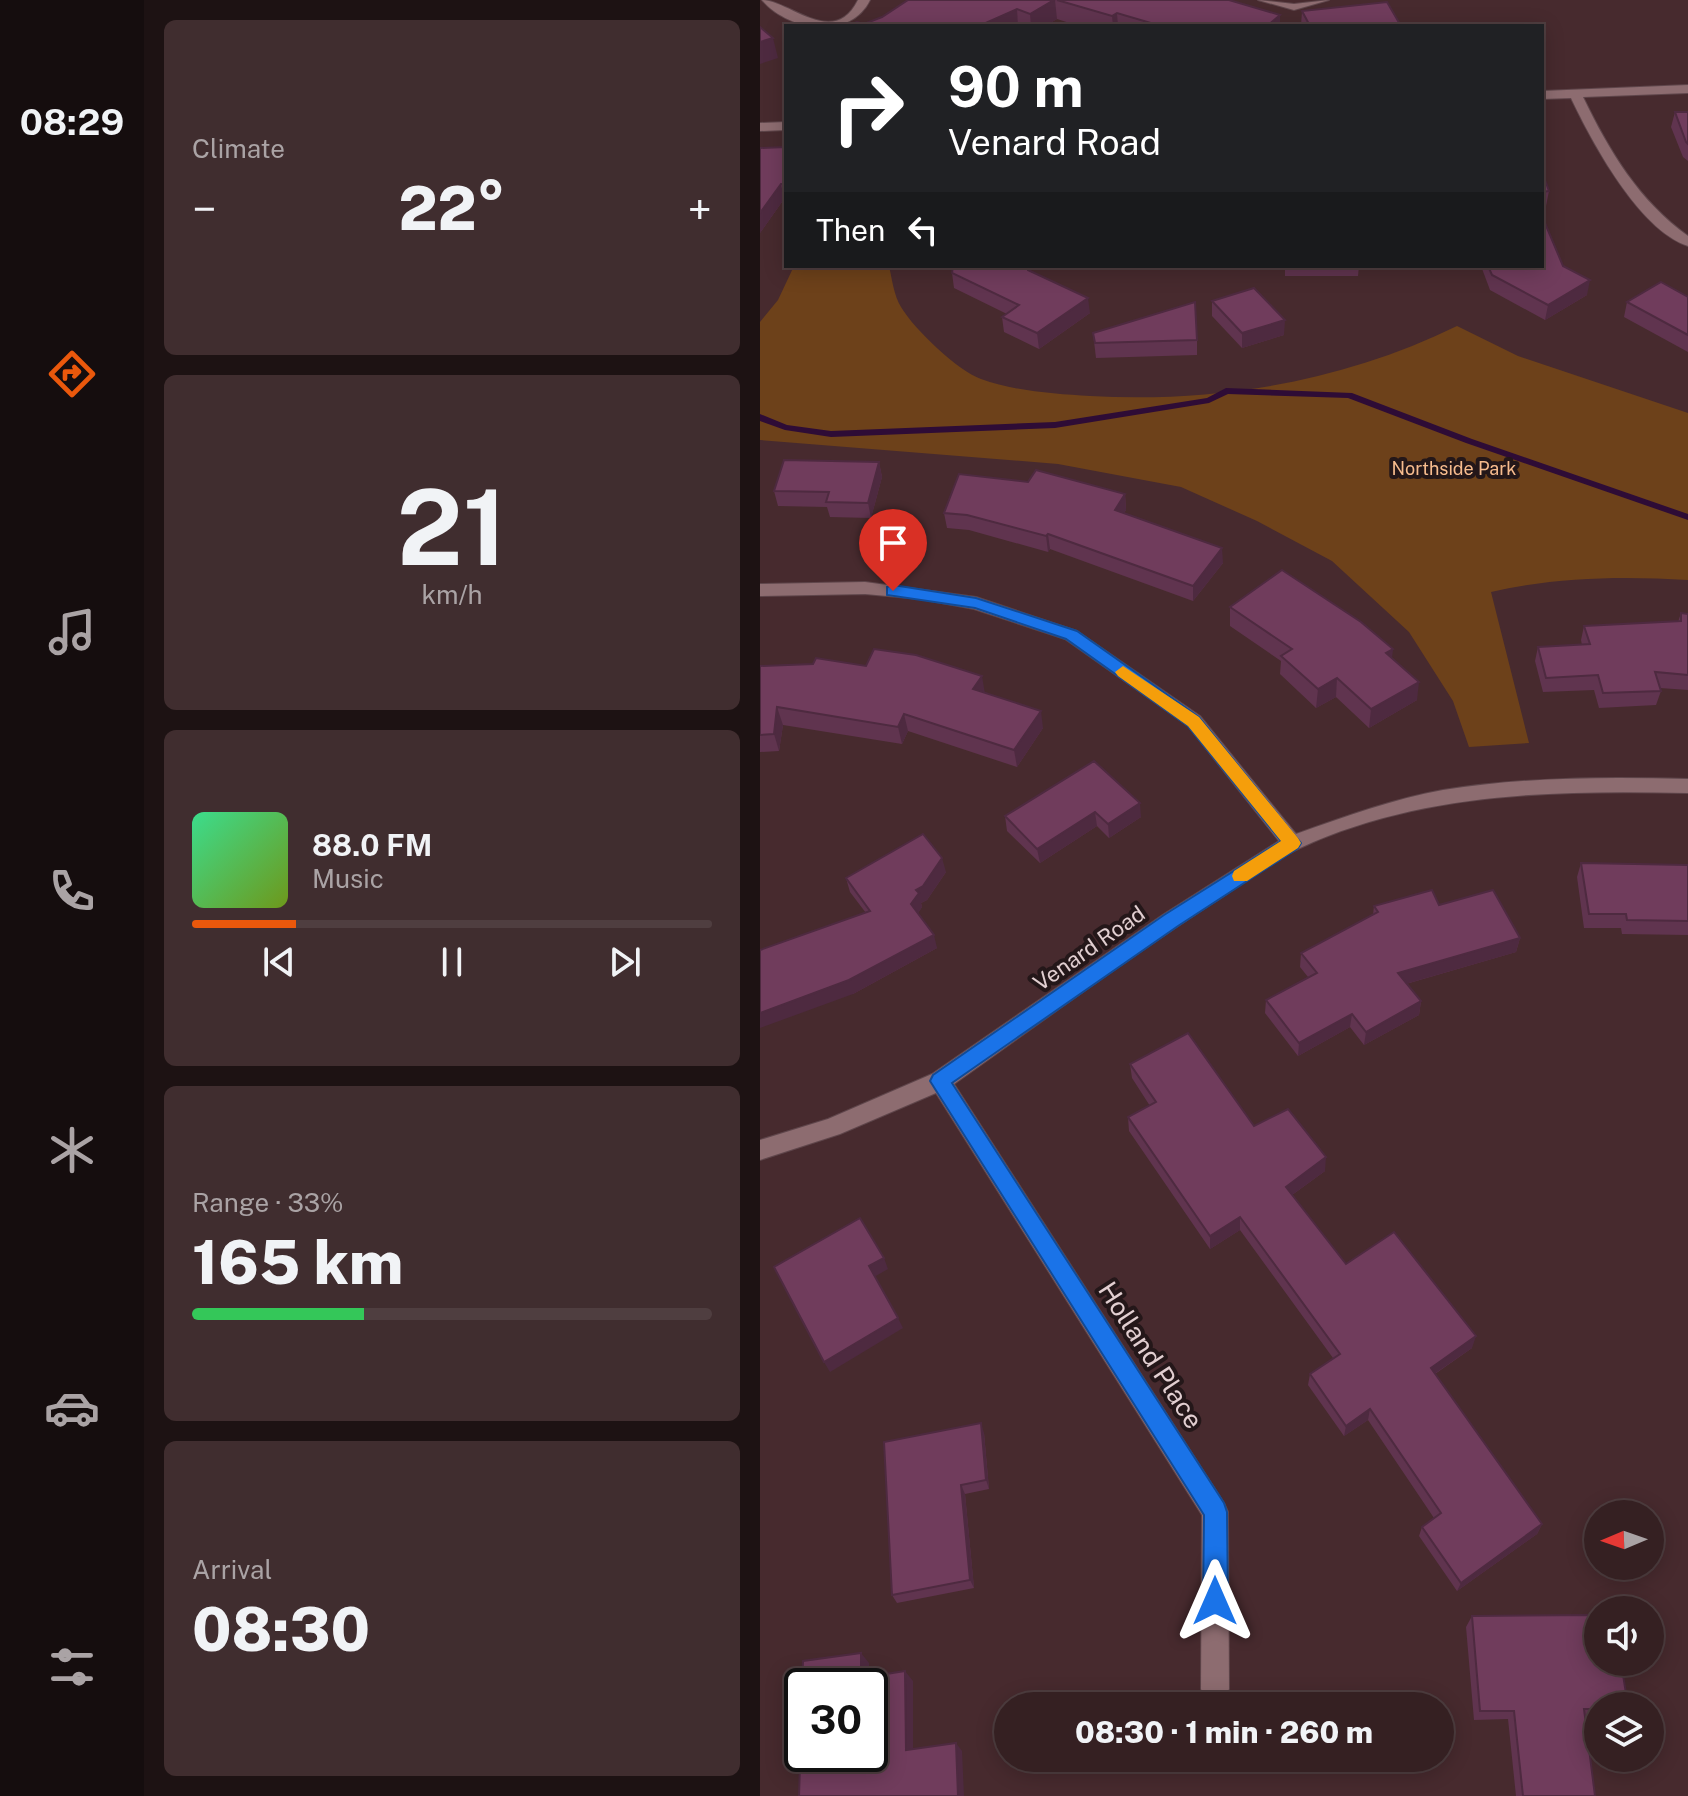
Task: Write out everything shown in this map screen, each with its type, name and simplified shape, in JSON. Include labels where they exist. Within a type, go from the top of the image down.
[{"type":"street","points":[[768,0],[775,9],[797,21],[817,24],[839,22],[855,15],[864,0]]},
{"type":"street","points":[[1264,0],[1294,7],[1323,0]]},
{"type":"street","points":[[1544,95],[1688,89]]},
{"type":"street","points":[[1575,93],[1596,140],[1618,171],[1653,211],[1688,242]]},
{"type":"street","points":[[760,127],[784,126]]},
{"type":"street","points":[[760,590],[853,588],[920,593],[976,603],[1071,635],[1194,721],[1292,843]]},
{"type":"street","name":"Venard Road","points":[[760,1150],[832,1127],[940,1081],[1171,920],[1292,843],[1359,819],[1440,798],[1522,787],[1688,786]]},
{"type":"street","name":"Holland Place","points":[[940,1081],[1215,1512],[1215,1689]]},
{"type":"green space","name":"Northside Park","points":[[793,268],[890,268],[897,298],[907,316],[937,348],[971,375],[1021,389],[1090,396],[1185,396],[1278,385],[1369,362],[1457,326],[1518,356],[1688,413],[1688,580],[1589,579],[1540,583],[1491,592],[1529,743],[1469,747],[1453,701],[1409,632],[1332,561],[1257,521],[1181,487],[1058,464],[760,440],[760,322],[778,300]]},
{"type":"building","points":[[908,0],[1054,0],[1030,14],[1017,9],[983,24],[864,24],[882,17]]},
{"type":"building","points":[[1057,0],[1229,0],[1280,15],[1269,24],[1154,24],[1117,13],[1112,16]]},
{"type":"building","points":[[1387,2],[1400,24],[1309,24],[1302,11]]},
{"type":"building","points":[[760,27],[773,38],[760,42]]},
{"type":"building","points":[[1675,112],[1688,112],[1688,144],[1686,142]]},
{"type":"building","points":[[784,147],[784,184],[760,213],[760,148]]},
{"type":"building","points":[[1544,221],[1563,266],[1590,280],[1548,305],[1492,275],[1489,268],[1544,268]]},
{"type":"building","points":[[953,268],[1028,268],[1088,298],[1037,333],[1002,317],[1019,305],[952,273]]},
{"type":"building","points":[[1661,282],[1688,297],[1688,335],[1627,302]]},
{"type":"building","points":[[1254,288],[1285,320],[1242,333],[1212,301]]},
{"type":"building","points":[[1195,302],[1197,340],[1095,343],[1093,333]]},
{"type":"building","points":[[784,460],[879,462],[868,503],[826,502],[829,492],[774,491]]},
{"type":"building","points":[[1036,470],[1125,494],[1115,510],[1222,548],[1193,586],[1048,534],[1046,536],[967,515],[944,513],[959,474],[1028,482]]},
{"type":"building","points":[[1282,570],[1361,622],[1393,649],[1386,653],[1419,682],[1371,709],[1337,678],[1318,689],[1281,656],[1292,649],[1230,607]]},
{"type":"building","points":[[1681,613],[1688,614],[1688,675],[1655,672],[1661,691],[1603,693],[1598,675],[1546,678],[1538,647],[1590,644],[1584,626],[1681,621]]},
{"type":"building","points":[[874,649],[916,655],[982,676],[973,689],[1041,711],[1014,750],[904,714],[898,727],[777,707],[774,734],[760,735],[760,666],[813,664],[816,658],[866,666]]},
{"type":"building","points":[[1094,761],[1140,803],[1108,824],[1095,812],[1037,849],[1005,816]]},
{"type":"building","points":[[923,834],[942,858],[923,886],[916,890],[919,893],[911,904],[934,935],[849,980],[760,1013],[760,950],[870,911],[846,878]]},
{"type":"building","points":[[1581,863],[1688,865],[1688,921],[1627,920],[1626,914],[1589,914]]},
{"type":"building","points":[[1432,890],[1439,905],[1493,890],[1520,938],[1398,973],[1421,1001],[1366,1032],[1352,1014],[1299,1043],[1266,1000],[1317,973],[1301,953],[1378,912],[1374,906]]},
{"type":"building","points":[[1188,1033],[1254,1126],[1288,1109],[1326,1157],[1286,1187],[1346,1264],[1394,1232],[1476,1336],[1431,1368],[1542,1524],[1461,1583],[1422,1527],[1441,1513],[1370,1409],[1346,1426],[1310,1374],[1340,1354],[1240,1217],[1210,1236],[1128,1117],[1156,1102],[1130,1064]]},
{"type":"building","points":[[860,1218],[884,1258],[869,1266],[898,1318],[824,1362],[774,1267]]},
{"type":"building","points":[[981,1423],[986,1480],[961,1485],[970,1580],[892,1595],[884,1442]]},
{"type":"building","points":[[1584,1615],[1584,1676],[1623,1676],[1626,1692],[1584,1692],[1584,1772],[1592,1772],[1595,1796],[1523,1796],[1514,1711],[1480,1711],[1472,1616]]},
{"type":"building","points":[[861,1653],[861,1668],[803,1668],[803,1661]]},
{"type":"building","points":[[905,1671],[906,1750],[956,1743],[958,1796],[799,1796],[800,1772],[888,1772],[888,1674]]},
{"type":"waterway","points":[[760,417],[785,427],[831,434],[1055,425],[1209,400],[1226,391],[1349,395],[1469,441],[1688,517]]},
{"type":"slow traffic","points":[[1123,672],[1194,721],[1292,843],[1241,876]]},
{"type":"route","points":[[893,591],[976,603],[1071,635],[1194,721],[1292,843],[1171,920],[940,1081],[1215,1512],[1215,1601]]}]
